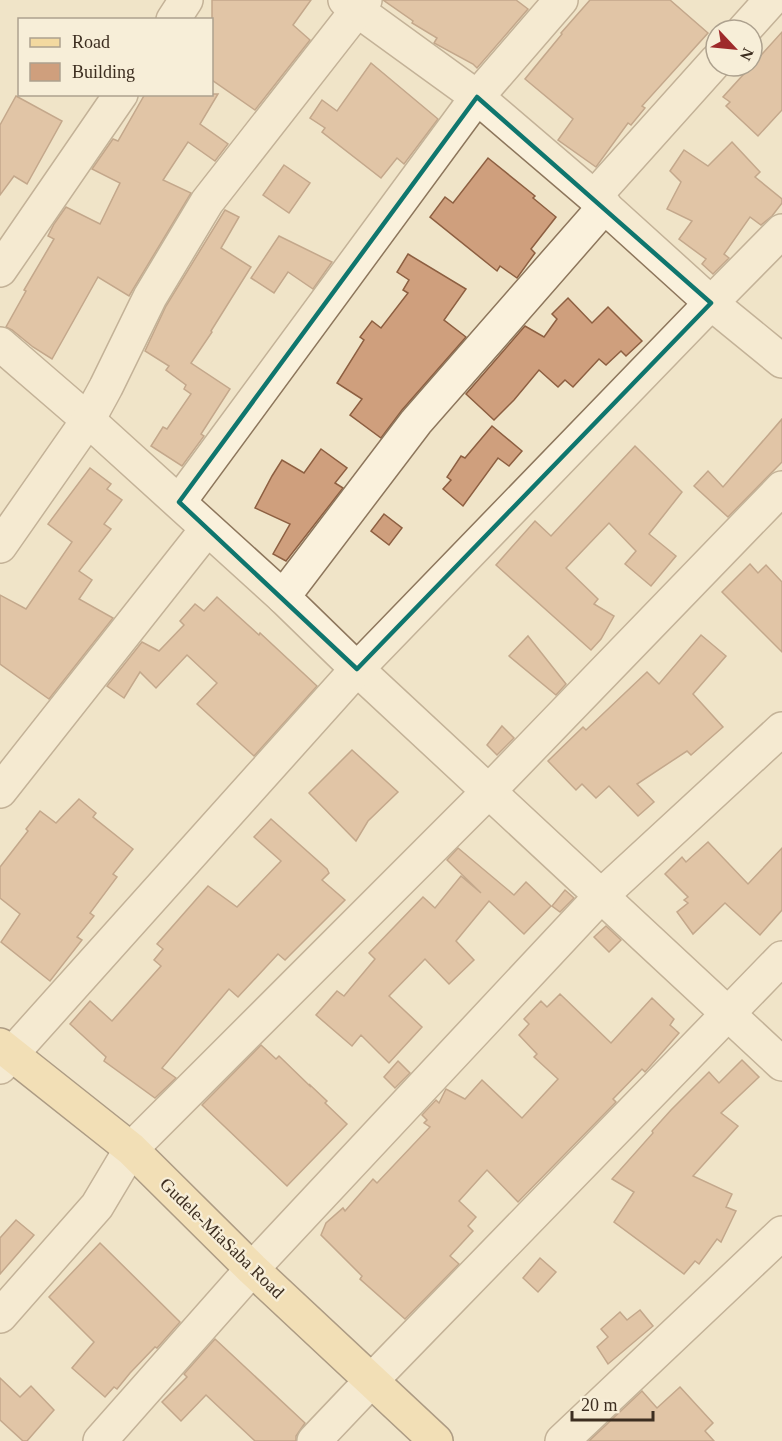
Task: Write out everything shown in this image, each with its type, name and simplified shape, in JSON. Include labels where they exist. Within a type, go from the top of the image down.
[{"type":"main road","name":"Gudele-MiaSaba Road","points":[[4,1056],[131,1149],[252,1269],[436,1441]]},
{"type":"street","points":[[174,18],[186,0]]},
{"type":"street","points":[[179,502],[477,97],[561,0]]},
{"type":"street","points":[[755,18],[771,0]]},
{"type":"street","points":[[0,546],[88,420],[150,297],[207,202],[356,3],[477,97],[600,202],[711,303],[782,361]]},
{"type":"street","points":[[283,597],[416,422],[704,76]]},
{"type":"street","points":[[0,270],[120,96]]},
{"type":"street","points":[[4,1056],[357,669],[782,231]]},
{"type":"street","points":[[0,344],[88,420],[283,597],[357,669],[782,1064]]},
{"type":"street","points":[[0,1316],[97,1206],[131,1149],[489,791],[782,488]]},
{"type":"street","points":[[0,791],[207,529]]},
{"type":"street","points":[[100,1441],[252,1269],[601,896],[782,729]]},
{"type":"street","points":[[314,1441],[782,958]]},
{"type":"street","points":[[562,1441],[782,1233]]},
{"type":"highlighted area","points":[[477,97],[711,303],[357,669],[179,502]]},
{"type":"building","points":[[212,0],[311,0],[293,25],[310,40],[255,110],[213,81]]},
{"type":"building","points":[[383,0],[516,0],[528,9],[477,68],[434,43],[437,38],[412,23],[413,21]]},
{"type":"building","points":[[590,0],[670,0],[704,30],[704,37],[642,106],[645,108],[631,125],[628,123],[596,167],[558,140],[573,119],[525,79]]},
{"type":"building","points":[[782,32],[782,110],[758,136],[726,106],[730,102],[723,97],[740,78],[764,78],[764,52]]},
{"type":"building","points":[[371,63],[438,119],[404,164],[397,158],[381,178],[322,132],[325,128],[310,118],[322,100],[337,111]]},
{"type":"building","points":[[213,94],[218,94],[200,124],[228,144],[215,161],[188,142],[163,180],[191,193],[129,296],[98,277],[52,359],[6,327],[26,291],[24,290],[54,239],[48,236],[66,207],[100,224],[120,183],[92,169],[113,139],[118,141],[144,96],[213,96]]},
{"type":"building","points":[[16,96],[62,121],[27,184],[14,176],[0,195],[0,125]]},
{"type":"building","points":[[732,142],[760,172],[755,177],[782,199],[782,203],[761,225],[750,217],[724,254],[729,258],[713,274],[702,264],[706,259],[679,239],[692,221],[667,209],[681,182],[670,171],[684,150],[708,166]]},
{"type":"building","points":[[488,158],[535,196],[533,198],[556,217],[531,249],[535,253],[517,278],[500,266],[497,271],[430,217],[445,197],[453,203]]},
{"type":"building","points":[[284,165],[310,183],[289,213],[263,195]]},
{"type":"building","points":[[225,210],[239,217],[221,248],[251,267],[191,363],[230,389],[201,434],[204,436],[182,466],[151,446],[163,427],[167,429],[191,394],[184,389],[186,385],[166,370],[169,366],[145,351],[166,306]]},
{"type":"building","points":[[279,236],[332,262],[313,289],[288,272],[274,293],[251,278]]},
{"type":"building","points":[[408,254],[466,289],[444,320],[466,337],[402,410],[381,438],[350,415],[362,399],[337,383],[364,340],[360,337],[372,321],[381,328],[408,293],[403,290],[409,280],[397,272]]},
{"type":"building","points":[[568,298],[592,323],[608,307],[642,341],[626,356],[621,351],[606,365],[599,359],[573,387],[565,380],[558,387],[539,370],[494,420],[466,394],[525,326],[544,337],[557,319],[552,314]]},
{"type":"building","points":[[782,419],[782,462],[728,517],[694,486],[708,471],[723,487]]},
{"type":"building","points":[[492,426],[522,451],[509,466],[498,458],[463,506],[443,489],[451,480],[447,477],[461,456],[465,458]]},
{"type":"building","points":[[635,446],[682,492],[649,534],[676,556],[651,586],[625,564],[636,551],[609,523],[566,568],[598,599],[594,604],[614,616],[601,639],[591,650],[496,565],[535,521],[551,536]]},
{"type":"building","points":[[321,449],[347,468],[335,483],[343,488],[286,561],[273,554],[290,524],[255,508],[282,460],[304,473]]},
{"type":"building","points":[[90,468],[111,484],[107,489],[122,500],[104,524],[111,529],[79,571],[92,580],[79,599],[113,618],[49,699],[0,664],[0,595],[26,609],[72,542],[48,524]]},
{"type":"building","points":[[384,514],[402,528],[389,545],[371,531]]},
{"type":"building","points":[[750,564],[758,573],[766,565],[782,582],[782,652],[722,592]]},
{"type":"building","points":[[217,597],[317,686],[254,756],[197,704],[217,683],[187,655],[156,688],[140,672],[124,698],[107,686],[142,642],[159,651],[184,625],[180,621],[195,604],[204,611]]},
{"type":"building","points":[[701,635],[726,656],[693,694],[723,727],[691,755],[687,751],[637,784],[654,802],[638,816],[609,786],[596,798],[582,784],[576,790],[548,761],[583,727],[586,730],[647,672],[659,684]]},
{"type":"building","points":[[528,636],[566,684],[556,695],[509,656]]},
{"type":"building","points":[[502,726],[514,738],[497,755],[487,745]]},
{"type":"building","points":[[352,750],[398,792],[368,821],[356,841],[309,793]]},
{"type":"building","points":[[79,799],[96,813],[93,817],[133,849],[113,874],[117,877],[90,913],[94,916],[77,937],[82,940],[50,981],[1,942],[20,914],[0,898],[0,867],[28,831],[26,829],[40,811],[56,823]]},
{"type":"building","points":[[271,819],[327,869],[329,873],[322,880],[345,900],[285,960],[278,954],[238,997],[229,989],[162,1068],[176,1078],[155,1098],[104,1061],[106,1057],[70,1024],[90,1001],[112,1021],[161,966],[154,960],[163,949],[157,944],[208,886],[237,907],[281,861],[254,837]]},
{"type":"building","points":[[708,842],[748,884],[782,848],[782,910],[760,935],[725,903],[693,934],[677,912],[688,903],[684,900],[688,897],[665,874],[682,857],[686,862]]},
{"type":"building","points":[[458,848],[514,895],[526,882],[551,906],[524,934],[489,901],[456,941],[474,960],[449,984],[425,959],[389,996],[422,1027],[389,1063],[361,1035],[352,1046],[316,1015],[337,991],[344,996],[375,959],[369,953],[423,897],[435,908],[461,876],[481,893],[447,860]]},
{"type":"building","points":[[565,890],[574,898],[560,912],[552,906]]},
{"type":"building","points":[[606,926],[621,940],[609,952],[594,937]]},
{"type":"building","points":[[560,994],[611,1043],[652,998],[674,1019],[670,1025],[679,1033],[645,1072],[642,1069],[613,1099],[616,1102],[518,1202],[487,1170],[459,1201],[476,1217],[468,1226],[473,1231],[450,1256],[459,1264],[405,1319],[360,1279],[362,1276],[321,1235],[326,1223],[343,1208],[345,1211],[373,1179],[377,1183],[430,1127],[424,1123],[427,1120],[422,1115],[436,1100],[439,1103],[446,1089],[465,1099],[482,1080],[522,1118],[558,1079],[534,1057],[537,1054],[519,1035],[529,1024],[524,1019],[541,1001],[547,1007]]},
{"type":"building","points":[[261,1045],[276,1059],[279,1056],[327,1101],[325,1103],[347,1124],[287,1186],[202,1105]]},
{"type":"building","points":[[742,1060],[759,1077],[721,1113],[738,1126],[693,1176],[732,1194],[726,1207],[736,1211],[721,1242],[717,1239],[699,1264],[695,1261],[684,1274],[614,1222],[634,1192],[612,1179],[671,1110],[709,1072],[719,1083]]},
{"type":"building","points":[[398,1061],[410,1073],[395,1088],[384,1077]]},
{"type":"building","points":[[16,1220],[34,1235],[0,1274],[0,1238]]},
{"type":"building","points":[[100,1243],[180,1322],[117,1389],[114,1387],[105,1397],[72,1368],[94,1342],[49,1297]]},
{"type":"building","points":[[540,1258],[556,1272],[538,1292],[523,1278]]},
{"type":"building","points":[[640,1310],[653,1326],[608,1364],[597,1347],[608,1337],[601,1329],[620,1312],[627,1320]]},
{"type":"building","points":[[215,1339],[305,1423],[296,1436],[296,1441],[255,1441],[206,1395],[181,1421],[162,1402],[187,1377],[184,1374]]},
{"type":"building","points":[[0,1378],[20,1397],[31,1386],[54,1410],[27,1441],[23,1441],[0,1420]]},
{"type":"building","points":[[680,1387],[713,1423],[705,1431],[714,1441],[589,1441],[642,1391],[657,1408]]}]
